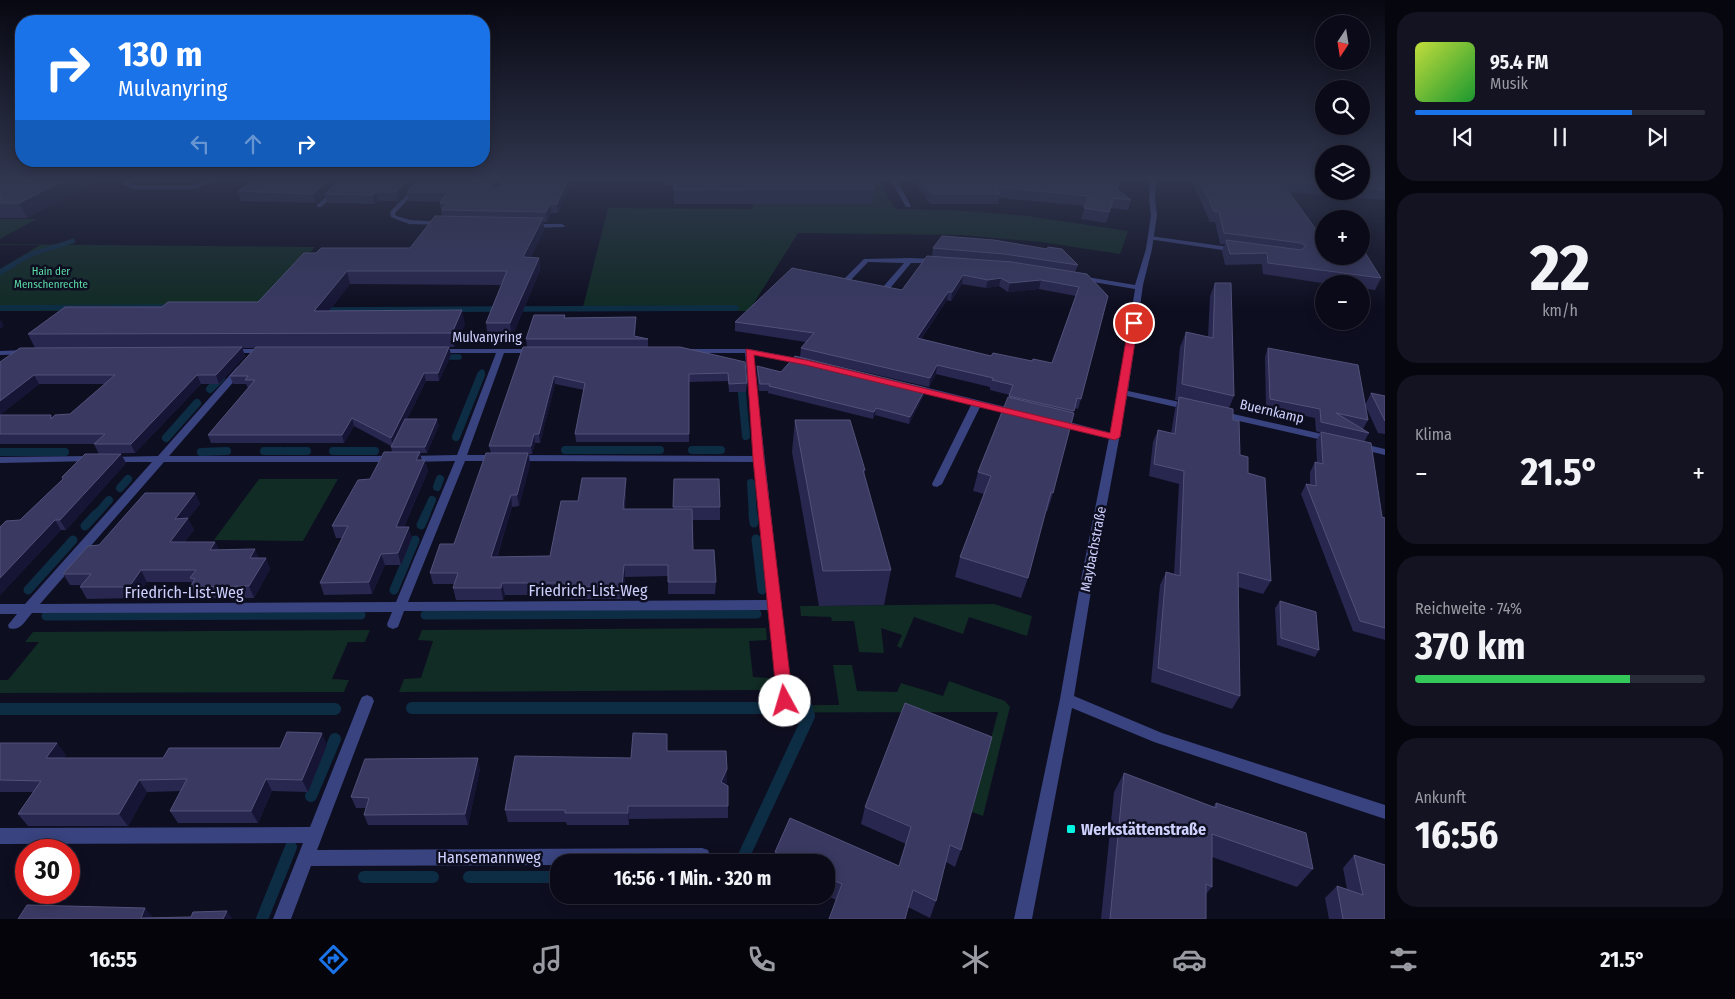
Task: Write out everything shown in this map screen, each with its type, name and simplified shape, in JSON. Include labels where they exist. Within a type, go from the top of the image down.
[{"type":"street","points":[[409,222],[449,224]]},
{"type":"street","name":"Maybachstraße","points":[[1023,919],[1067,699],[1082,608],[1123,393],[1139,288],[1153,222]]},
{"type":"street","points":[[524,226],[562,226]]},
{"type":"street","points":[[1150,238],[1248,251]]},
{"type":"street","points":[[910,260],[884,290],[845,282],[866,260],[910,260],[948,261]]},
{"type":"street","points":[[1077,278],[1139,288]]},
{"type":"street","points":[[14,624],[256,350]]},
{"type":"street","points":[[217,351],[273,351]]},
{"type":"street","name":"Mulvanyring","points":[[431,351],[541,351]]},
{"type":"street","points":[[394,624],[461,458],[501,351]]},
{"type":"street","points":[[680,351],[749,351],[816,365]]},
{"type":"street","points":[[749,351],[785,701]]},
{"type":"street","points":[[0,353],[40,352]]},
{"type":"street","points":[[901,385],[1023,414]]},
{"type":"street","name":"Buernkamp","points":[[1123,393],[1385,452]]},
{"type":"street","points":[[937,484],[977,403]]},
{"type":"street","points":[[1051,420],[1115,437]]},
{"type":"street","points":[[0,460],[161,458],[759,459]]},
{"type":"street","name":"Friedrich-List-Weg","points":[[0,609],[775,605]]},
{"type":"street","points":[[1067,699],[1159,738],[1385,812]]},
{"type":"street","points":[[282,919],[367,701]]},
{"type":"street","points":[[0,836],[315,835]]},
{"type":"street","name":"Hansemannweg","points":[[306,858],[550,857]]},
{"type":"green space","name":"Hain der Menschenrechte","points":[[0,222],[32,222],[0,239]]},
{"type":"green space","points":[[604,222],[1067,222],[1128,231],[1120,254],[1041,242],[962,235],[798,233],[749,311],[582,311]]},
{"type":"green space","name":"Hain der Menschenrechte","points":[[0,244],[315,247],[254,311],[0,311],[0,269],[40,245]]},
{"type":"green space","points":[[259,479],[338,479],[303,541],[214,540]]},
{"type":"green space","points":[[994,604],[1032,616],[1027,636],[969,617],[963,634],[914,617],[901,648],[897,646],[902,635],[881,628],[884,653],[859,652],[854,621],[832,621],[831,617],[801,616],[800,606]]},
{"type":"green space","points":[[766,628],[767,640],[749,641],[753,677],[770,678],[771,690],[399,692],[404,679],[421,678],[433,641],[418,640],[422,630]]},
{"type":"green space","points":[[370,630],[365,642],[348,642],[332,679],[349,680],[344,692],[0,693],[0,680],[8,680],[39,642],[25,642],[33,632]]},
{"type":"green space","points":[[833,665],[852,665],[857,691],[897,692],[901,683],[943,696],[949,681],[1005,701],[1010,707],[983,816],[972,812],[998,712],[410,713],[413,706],[839,705]]},
{"type":"building","points":[[430,222],[541,222],[523,257],[539,258],[510,323],[486,323],[507,271],[347,271],[314,311],[462,310],[452,333],[28,334],[65,307],[162,307],[168,302],[258,302],[304,253],[316,253],[321,248],[410,248]]},
{"type":"building","points":[[1221,222],[1311,222],[1315,228],[1315,265],[1370,265],[1370,260],[1381,278],[1370,275],[1268,263],[1267,253],[1230,254],[1226,240],[1301,250],[1306,246],[1301,243],[1224,233]]},
{"type":"building","points":[[942,236],[994,240],[1047,249],[1048,247],[1062,249],[1078,265],[1004,254],[933,248]]},
{"type":"building","points":[[927,256],[1012,262],[1087,274],[1108,296],[1081,399],[1077,398],[1074,411],[1009,396],[1013,385],[992,380],[993,378],[937,365],[930,378],[801,348],[814,333],[735,322],[792,268],[902,290]],"holes":[[[963,275],[988,280],[1001,278],[1010,283],[1041,280],[1079,287],[1052,363],[993,353],[991,356],[917,338],[948,292],[952,292]]]},
{"type":"building","points":[[1215,283],[1231,283],[1234,396],[1182,384],[1186,332],[1213,338]]},
{"type":"building","points":[[534,315],[565,315],[564,318],[636,317],[634,336],[648,339],[526,339]]},
{"type":"building","points":[[242,347],[216,375],[197,375],[131,444],[94,444],[105,434],[0,434],[0,415],[51,415],[51,419],[55,415],[70,414],[115,375],[34,375],[0,401],[0,362],[20,348]]},
{"type":"building","points":[[256,347],[449,347],[438,373],[424,373],[391,438],[352,418],[342,435],[208,435],[255,380],[245,380],[248,376],[230,376]]},
{"type":"building","points":[[523,347],[680,347],[745,362],[747,383],[729,384],[728,373],[689,374],[689,434],[575,434],[585,383],[554,376],[539,434],[534,434],[531,446],[489,446]]},
{"type":"building","points":[[1268,348],[1358,365],[1368,420],[1336,413],[1369,433],[1321,422],[1320,409],[1270,399]]},
{"type":"building","points":[[795,356],[926,388],[910,417],[876,408],[874,412],[769,386],[770,384],[760,384],[757,366],[781,372]]},
{"type":"building","points":[[1371,393],[1385,396],[1385,421]]},
{"type":"building","points":[[1008,397],[1074,413],[1028,578],[960,557],[991,476],[978,472]]},
{"type":"building","points":[[1179,397],[1233,409],[1233,420],[1239,421],[1240,455],[1248,457],[1248,473],[1265,478],[1271,581],[1238,572],[1240,696],[1158,668],[1166,572],[1180,576],[1184,471],[1154,464],[1158,430],[1175,434]]},
{"type":"building","points":[[405,419],[437,419],[425,447],[391,447]]},
{"type":"building","points":[[795,420],[850,420],[891,570],[823,571]]},
{"type":"building","points":[[1321,432],[1371,443],[1382,517],[1385,518],[1385,628],[1360,621],[1306,484],[1316,486],[1315,462],[1323,464]]},
{"type":"building","points":[[384,452],[420,452],[416,460],[425,460],[396,527],[409,527],[398,553],[381,554],[369,582],[320,583],[348,526],[332,526],[358,480],[370,479]]},
{"type":"building","points":[[486,453],[528,453],[517,495],[511,495],[491,557],[550,556],[561,501],[578,501],[582,478],[626,478],[623,509],[692,509],[693,550],[714,550],[716,582],[668,582],[668,565],[624,565],[622,587],[564,587],[565,583],[502,583],[501,588],[453,588],[458,573],[430,573],[440,544],[454,544]]},
{"type":"building","points":[[85,454],[121,454],[60,520],[55,520],[0,578],[0,527],[6,521],[20,520],[63,479],[62,477]]},
{"type":"building","points":[[674,479],[719,479],[720,507],[673,507]]},
{"type":"building","points":[[145,493],[195,493],[175,519],[188,518],[170,542],[215,542],[210,550],[255,549],[250,558],[266,558],[249,586],[190,587],[195,579],[190,578],[196,570],[141,570],[129,587],[80,587],[91,574],[63,574],[88,546],[99,545]]},
{"type":"building","points":[[1280,601],[1316,612],[1319,650],[1281,638]]},
{"type":"building","points":[[905,703],[992,737],[961,850],[950,845],[936,901],[913,890],[905,919],[829,919],[842,884],[835,881],[835,854],[779,854],[775,852],[790,818],[899,866],[911,827],[865,807]]},
{"type":"building","points":[[287,732],[322,733],[302,780],[266,779],[251,811],[170,811],[187,779],[139,780],[119,814],[18,814],[41,781],[0,780],[0,743],[57,743],[46,758],[163,758],[169,748],[280,748]]},
{"type":"building","points":[[633,733],[667,734],[667,751],[726,751],[727,769],[721,782],[728,786],[728,806],[628,806],[628,813],[565,813],[565,810],[505,810],[515,756],[631,758]]},
{"type":"building","points":[[478,758],[465,814],[364,815],[369,798],[351,797],[365,759]]},
{"type":"building","points":[[1124,773],[1216,808],[1216,803],[1306,833],[1313,869],[1212,834],[1212,887],[1206,884],[1206,919],[1110,919]]},
{"type":"building","points":[[1354,855],[1385,865],[1385,919],[1343,919],[1337,886],[1363,895]]},
{"type":"building","points":[[27,905],[145,908],[141,918],[191,917],[193,912],[227,911],[223,919],[18,919]]},
{"type":"waterway","points":[[10,266],[32,254],[73,241]]},
{"type":"waterway","points":[[0,272],[13,265]]},
{"type":"waterway","points":[[0,308],[170,307]]},
{"type":"waterway","points":[[516,309],[736,308]]},
{"type":"waterway","points":[[325,310],[502,309]]},
{"type":"waterway","points":[[441,357],[459,357]]},
{"type":"waterway","points":[[480,376],[482,372]]},
{"type":"waterway","points":[[456,437],[481,375]]},
{"type":"waterway","points":[[210,389],[221,378]]},
{"type":"waterway","points":[[741,383],[746,436]]},
{"type":"waterway","points":[[166,438],[197,403]]},
{"type":"waterway","points":[[565,450],[660,450]]},
{"type":"waterway","points":[[692,450],[721,450]]},
{"type":"waterway","points":[[201,452],[227,451]]},
{"type":"waterway","points":[[264,451],[281,451]]},
{"type":"waterway","points":[[285,451],[307,451]]},
{"type":"waterway","points":[[333,451],[375,451]]},
{"type":"waterway","points":[[0,452],[65,452]]},
{"type":"waterway","points":[[120,488],[128,479]]},
{"type":"waterway","points":[[437,487],[440,479]]},
{"type":"waterway","points":[[751,483],[753,516]]},
{"type":"waterway","points":[[95,516],[109,500]]},
{"type":"waterway","points":[[425,516],[432,500]]},
{"type":"waterway","points":[[85,526],[96,514]]},
{"type":"waterway","points":[[421,525],[426,514]]},
{"type":"waterway","points":[[753,514],[754,523]]},
{"type":"waterway","points":[[756,539],[762,590]]},
{"type":"waterway","points":[[28,590],[73,540]]},
{"type":"waterway","points":[[394,590],[415,540]]},
{"type":"waterway","points":[[425,615],[757,614]]},
{"type":"waterway","points":[[46,616],[361,615]]},
{"type":"waterway","points":[[412,708],[807,708],[809,716],[745,854]]},
{"type":"waterway","points":[[0,709],[335,709]]},
{"type":"waterway","points":[[311,796],[335,739]]},
{"type":"waterway","points":[[262,919],[291,847]]},
{"type":"waterway","points":[[364,877],[433,877]]},
{"type":"waterway","points":[[469,877],[550,877]]},
{"type":"place","name":"Werkstättenstraße","points":[[1071,829]]},
{"type":"route","points":[[785,701],[749,351],[806,362],[1115,437],[1134,323]]}]
